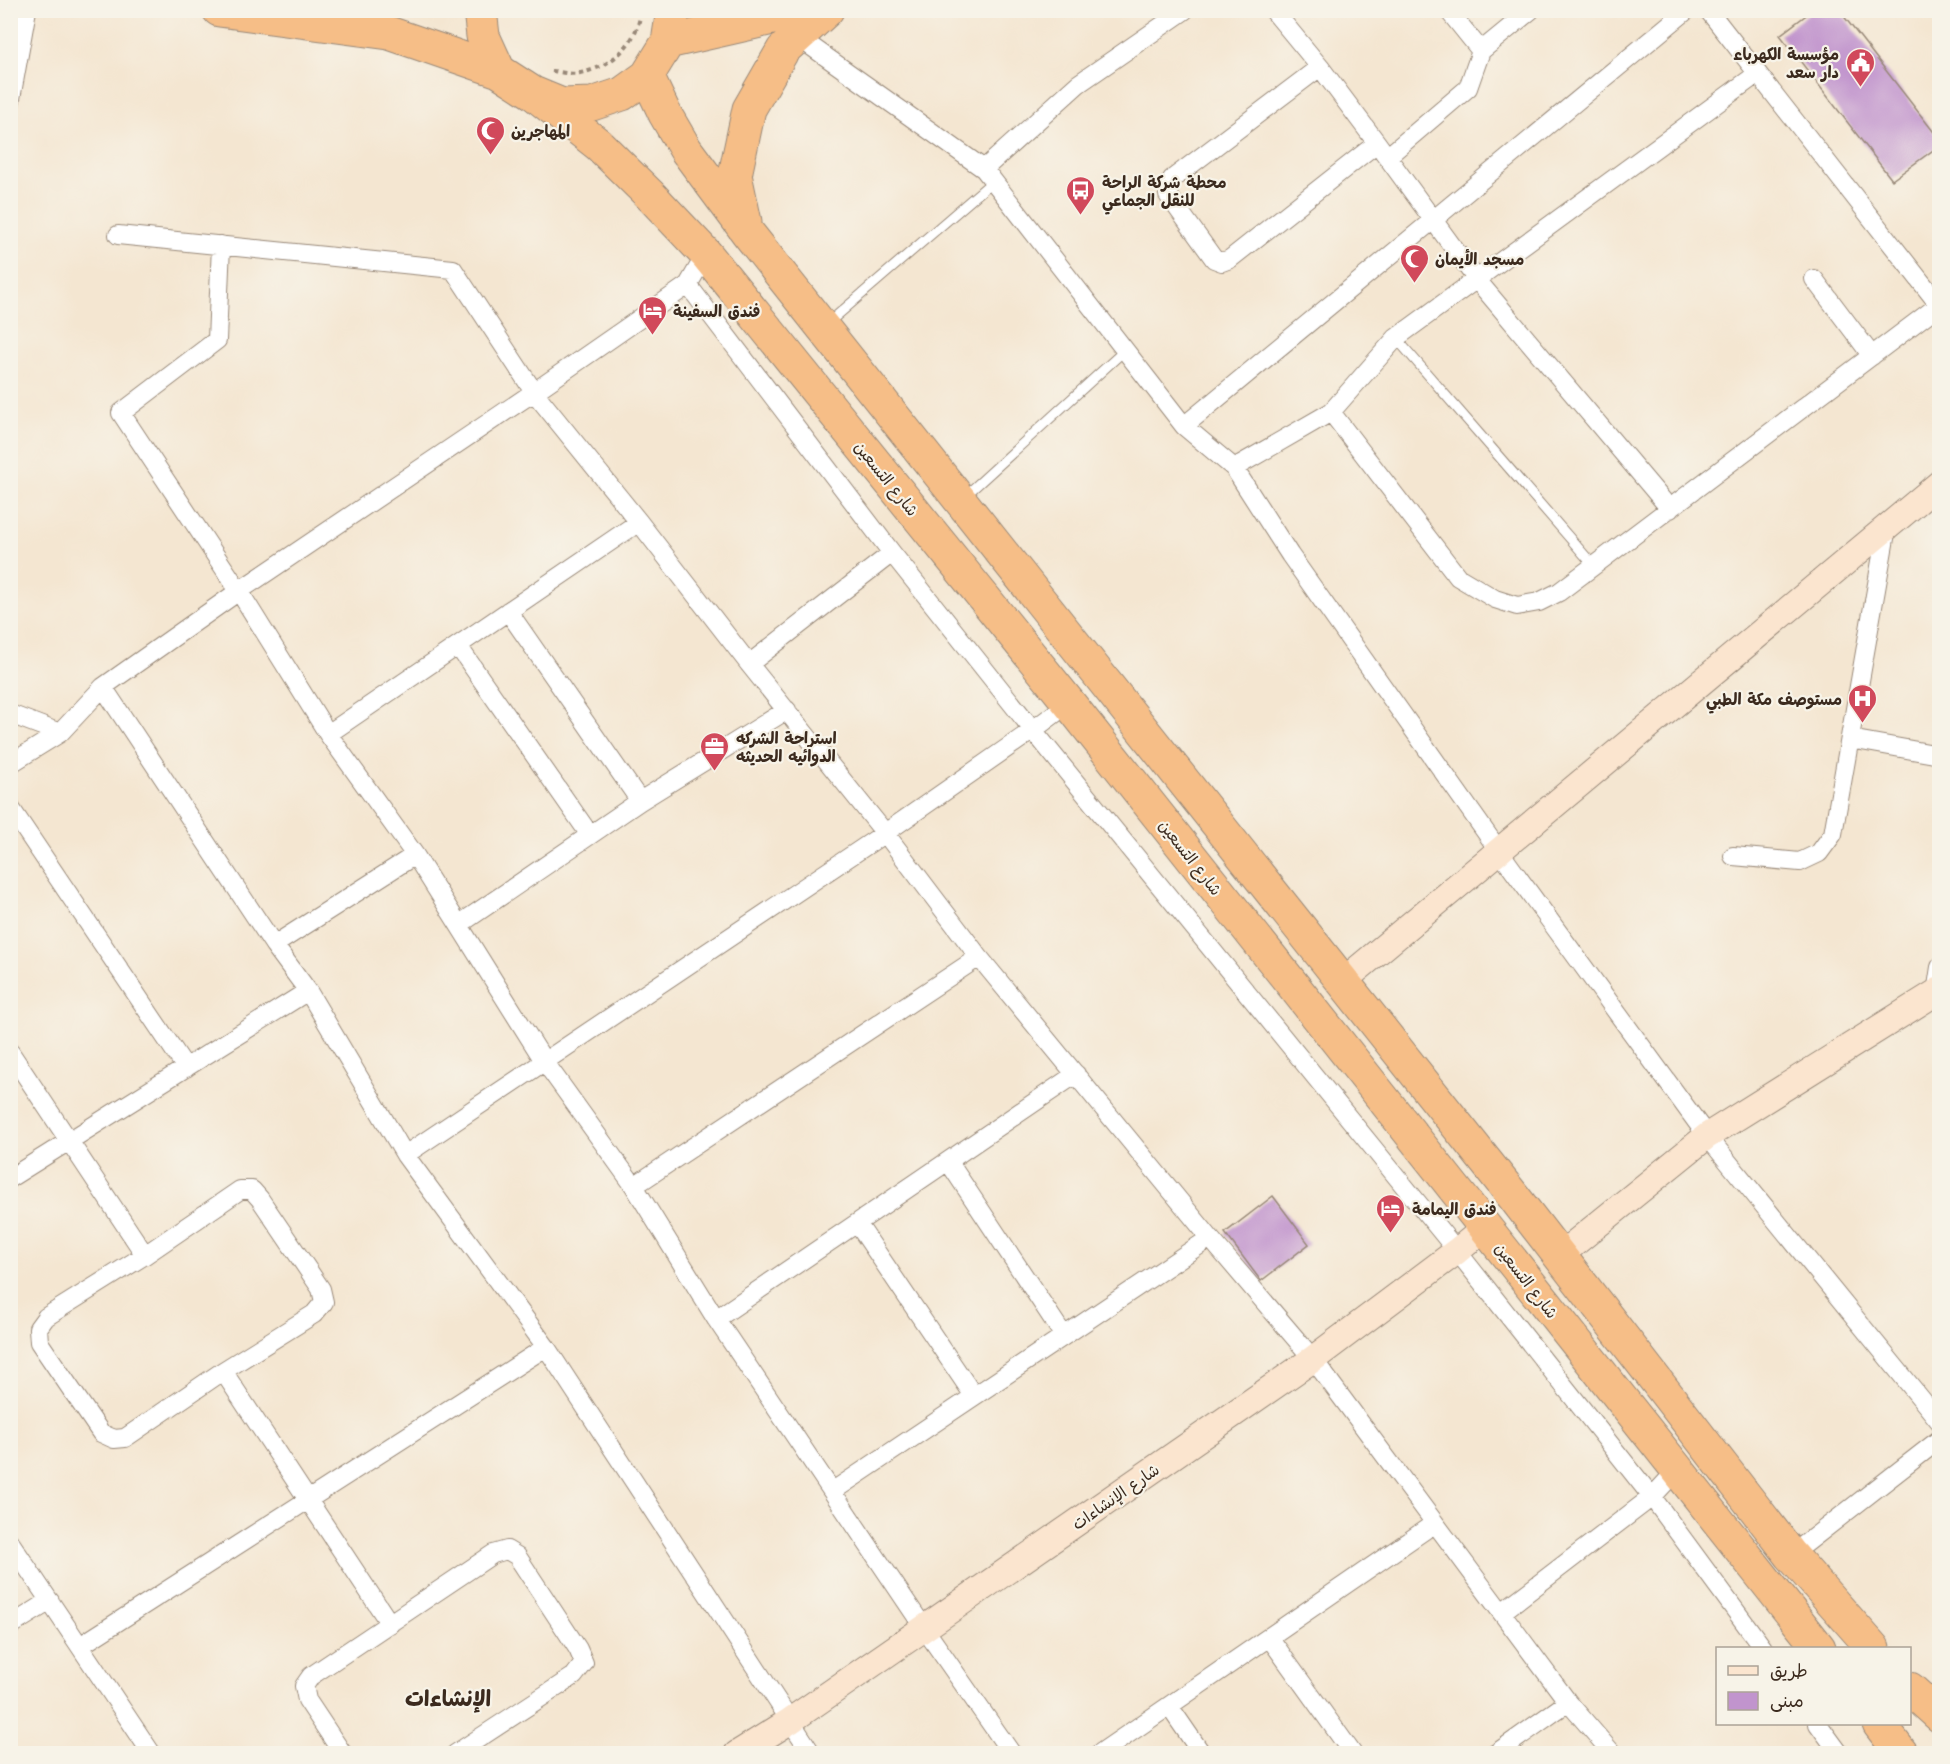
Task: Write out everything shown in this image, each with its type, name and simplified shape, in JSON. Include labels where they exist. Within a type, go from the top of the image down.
[{"type":"highway","points":[[219,10],[389,33],[499,71],[542,82],[562,105],[592,104],[622,94],[647,76],[671,26],[803,24]]},
{"type":"highway","points":[[480,10],[483,36],[499,71]]},
{"type":"highway","points":[[747,232],[735,175],[749,109],[783,50],[803,24],[827,10]]},
{"type":"highway","points":[[647,76],[686,150],[747,232],[1514,1197],[1791,1555],[1872,1647]]},
{"type":"highway","name":"شارع التسعين","points":[[542,82],[599,145],[706,254],[1069,703],[1818,1647]]},
{"type":"highway","points":[[1485,1228],[1514,1197]]},
{"type":"highway","points":[[1911,1687],[1940,1699]]},
{"type":"highway","points":[[1911,1688],[1940,1716]]},
{"type":"highway","points":[[1880,1725],[1902,1754]]},
{"type":"street","points":[[10,104],[27,10]]},
{"type":"street","points":[[989,175],[1078,84],[1185,10]]},
{"type":"street","points":[[1273,10],[1320,67],[1477,280],[1670,509]]},
{"type":"street","points":[[1448,10],[1481,51]]},
{"type":"street","points":[[1320,67],[1172,179],[1168,186],[1168,195],[1214,259],[1222,262],[1230,259],[1468,88],[1481,51],[1531,10]]},
{"type":"street","points":[[1184,426],[1687,10]]},
{"type":"street","points":[[1331,412],[1458,577],[1495,599],[1517,606],[1539,602],[1559,592],[1939,305],[1708,10]]},
{"type":"street","points":[[803,24],[989,175],[1184,426],[1234,468],[1290,555],[1499,851],[1707,1136],[1940,1422]]},
{"type":"street","points":[[1234,468],[1331,412],[1396,338],[1757,74]]},
{"type":"street","points":[[118,235],[453,269],[534,392],[885,832],[979,957],[1210,1238],[1313,1359],[1568,1702],[1613,1754]]},
{"type":"street","points":[[221,245],[217,340],[121,413],[239,591],[328,734],[415,855],[544,1061],[634,1186],[716,1319],[924,1628],[1012,1754]]},
{"type":"street","points":[[10,764],[60,734],[103,687],[239,591],[688,285],[706,254]]},
{"type":"street","points":[[1814,279],[1872,356]]},
{"type":"street","points":[[688,285],[892,553],[1457,1251],[1652,1497],[1762,1647]]},
{"type":"street","points":[[1342,982],[1940,483]]},
{"type":"street","points":[[328,734],[639,522]]},
{"type":"street","points":[[1733,855],[1800,862],[1819,853],[1833,834],[1887,527]]},
{"type":"street","points":[[749,664],[892,553]]},
{"type":"street","points":[[508,611],[640,801]]},
{"type":"street","points":[[458,646],[590,835]]},
{"type":"street","points":[[103,687],[274,945],[308,991],[405,1155],[546,1347],[812,1754]]},
{"type":"street","points":[[405,1155],[885,832],[1069,703]]},
{"type":"street","points":[[460,924],[640,801],[787,710]]},
{"type":"street","points":[[10,714],[60,734]]},
{"type":"street","points":[[1850,739],[1940,755]]},
{"type":"street","points":[[10,807],[186,1068]]},
{"type":"street","points":[[274,945],[415,855]]},
{"type":"street","points":[[634,1186],[979,957]]},
{"type":"street","points":[[1559,1256],[1707,1136],[1938,992],[1940,967]]},
{"type":"street","points":[[10,1178],[308,991]]},
{"type":"street","points":[[10,1052],[145,1255]]},
{"type":"street","points":[[716,1319],[1076,1074]]},
{"type":"street","points":[[948,1161],[1064,1336]]},
{"type":"street","points":[[240,1190],[252,1190],[321,1289],[324,1302],[314,1314],[223,1371],[125,1438],[114,1439],[101,1433],[39,1342],[38,1328],[46,1317],[145,1255],[240,1190]]},
{"type":"street","points":[[857,1223],[974,1396]]},
{"type":"street","name":"شارع الإنشاءات","points":[[737,1754],[790,1721],[1313,1359],[1485,1228]]},
{"type":"street","points":[[832,1491],[1210,1238]]},
{"type":"street","points":[[80,1646],[546,1347]]},
{"type":"street","points":[[223,1371],[390,1624]]},
{"type":"street","points":[[1791,1555],[1940,1439]]},
{"type":"street","points":[[1502,1612],[1652,1497],[1677,1470]]},
{"type":"street","points":[[1099,1754],[1435,1523]]},
{"type":"street","points":[[10,1542],[152,1754]]},
{"type":"street","points":[[343,1754],[307,1700],[304,1686],[311,1676],[493,1554],[507,1550],[517,1556],[578,1649],[584,1663],[574,1676],[468,1750]]},
{"type":"street","points":[[10,1626],[50,1601]]},
{"type":"street","points":[[1269,1637],[1353,1754]]},
{"type":"street","points":[[1495,1754],[1568,1702]]},
{"type":"street","points":[[1168,1706],[1202,1754]]},
{"type":"street","points":[[1819,1725],[1840,1754]]},
{"type":"lane","points":[[823,328],[989,175]]},
{"type":"lane","points":[[1396,338],[1594,566]]},
{"type":"lane","points":[[960,501],[1125,350]]},
{"type":"path","points":[[542,82],[605,66],[627,48],[639,23],[641,10]]},
{"type":"building","name":"مؤسسة الكهرباء دار سعد","points":[[1813,10],[1839,10],[1940,140],[1940,145],[1892,180],[1780,35]]},
{"type":"building","points":[[1273,1196],[1309,1244],[1261,1281],[1225,1233]]},
{"type":"place","name":"مؤسسة الكهرباء دار سعد","points":[[1860,88]]},
{"type":"place","name":"المهاجرين","points":[[490,156]]},
{"type":"place","name":"محطة شركة الراحة للنقل الجماعي","points":[[1081,216]]},
{"type":"place","name":"مسجد الأيمان","points":[[1414,284]]},
{"type":"place","name":"فندق السفينة","points":[[652,336]]},
{"type":"place","name":"مستوصف مكة الطبي","points":[[1863,724]]},
{"type":"place","name":"استراحة الشركه الدوائيه الحديثه","points":[[715,772]]},
{"type":"place","name":"فندق اليمامة","points":[[1391,1234]]},
{"type":"district","name":"الإنشاءات","points":[[448,1697]]}]
